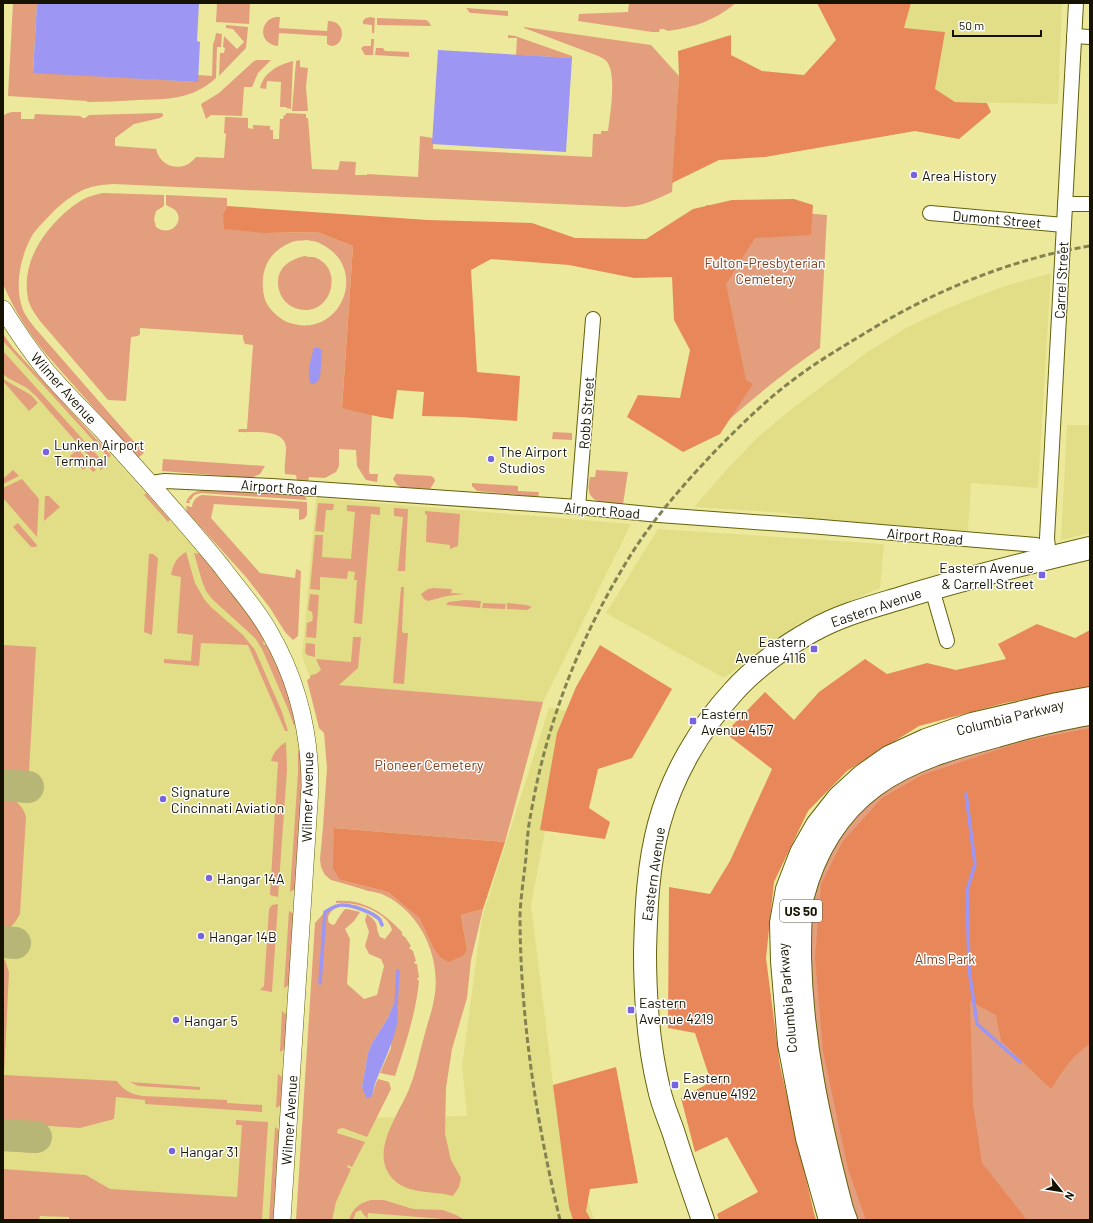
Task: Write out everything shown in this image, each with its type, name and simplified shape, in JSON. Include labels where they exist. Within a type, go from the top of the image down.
[{"type":"main road","name":"Eastern Avenue","points":[[703,1220],[659,1091],[653,1059],[645,972],[645,929],[656,837],[669,796],[682,766],[711,719],[734,691],[768,661],[813,630],[842,616],[932,588],[1049,557],[1090,548]]},
{"type":"main road","name":"Columbia Parkway","points":[[830,1220],[807,1138],[789,1044],[782,961],[781,923],[788,889],[801,853],[817,825],[839,797],[862,776],[889,757],[926,740],[972,724],[1057,704],[1090,698]]},
{"type":"main road","name":"Columbia Parkway","points":[[846,1220],[820,1124],[805,1038],[800,943],[802,897],[811,869],[820,848],[835,825],[853,804],[874,786],[901,770],[933,755],[973,742],[1062,719],[1090,714]]},
{"type":"street","name":"Carrel Street","points":[[1049,557],[1047,538],[1076,3]]},
{"type":"street","points":[[1074,36],[1090,37]]},
{"type":"street","points":[[1065,204],[1090,204]]},
{"type":"street","name":"Dumont Street","points":[[930,213],[1064,225]]},
{"type":"street","name":"Wilmer Avenue","points":[[3,309],[18,334],[45,369],[193,531],[255,610],[270,632],[283,656],[293,681],[303,718],[308,746],[310,786],[282,1220]]},
{"type":"street","name":"Robb Street","points":[[578,507],[593,319]]},
{"type":"street","name":"Airport Road","points":[[150,483],[166,481],[272,486],[578,507],[810,526],[1036,545],[1049,557]]},
{"type":"street","points":[[932,588],[947,641]]},
{"type":"shaded area","points":[[37,3],[199,3],[197,41],[200,42],[198,82],[33,73]]},
{"type":"shaded area","points":[[911,3],[1062,3],[1058,104],[955,102],[935,89],[944,32],[904,29]]},
{"type":"shaded area","points":[[438,50],[572,58],[566,152],[432,144]]},
{"type":"shaded area","points":[[1051,273],[1038,488],[971,483],[968,531],[818,520],[785,513],[694,507],[728,468],[759,436],[793,408],[866,353],[906,328],[950,307],[1005,286]]},
{"type":"shaded area","points":[[3,334],[13,348],[201,554],[266,640],[294,711],[300,752],[301,804],[274,1220],[3,1220]]},
{"type":"shaded area","points":[[314,348],[319,348],[322,351],[320,378],[314,384],[311,384],[309,371]]},
{"type":"shaded area","points":[[1067,425],[1090,425],[1090,533],[1061,540]]},
{"type":"shaded area","points":[[316,498],[631,524],[543,702],[312,683],[302,656]]},
{"type":"shaded area","points":[[658,529],[884,544],[880,588],[799,623],[724,678],[606,613]]},
{"type":"shaded area","points":[[549,708],[568,711],[531,905],[557,1115],[562,1115],[594,1220],[296,1220],[303,1119],[467,1116],[462,1066],[482,918]]},
{"type":"shaded area","points":[[393,1005],[396,1005],[398,1012],[395,1033],[375,1084],[372,1096],[369,1098],[366,1097],[362,1087],[368,1053],[372,1043],[388,1018]]},
{"type":"green space","points":[[13,3],[37,3],[33,72],[198,82],[198,75],[212,76],[213,44],[216,33],[222,34],[221,47],[217,47],[216,78],[198,91],[179,97],[169,98],[87,102],[8,96]]},
{"type":"green space","points":[[250,3],[249,24],[216,22],[217,4]]},
{"type":"green space","points":[[629,3],[736,3],[712,19],[696,25],[667,31],[660,29],[659,32],[578,21],[579,14],[628,12]]},
{"type":"green space","points":[[817,3],[911,3],[904,28],[945,32],[935,89],[955,102],[987,103],[991,112],[959,139],[915,131],[765,157],[719,160],[672,183],[679,76],[678,51],[731,35],[731,55],[762,71],[804,75],[836,40]]},
{"type":"green space","points":[[466,8],[508,11],[508,16],[470,13]]},
{"type":"green space","points":[[280,17],[279,28],[327,31],[328,21],[335,22],[340,26],[342,36],[337,45],[332,46],[327,44],[327,36],[279,33],[278,46],[271,44],[264,37],[263,32],[266,23],[270,19]]},
{"type":"green space","points":[[366,18],[375,18],[374,33],[372,33],[372,25],[363,24]]},
{"type":"green space","points":[[377,18],[426,20],[431,26],[377,25]]},
{"type":"green space","points":[[226,25],[248,27],[246,48],[219,76],[220,53],[224,53],[225,48],[223,47],[224,36],[237,49],[244,42],[233,29],[226,28]]},
{"type":"green space","points":[[524,27],[651,45],[679,76],[672,192],[644,204],[626,207],[113,184],[100,185],[85,189],[60,206],[33,234],[28,243],[20,272],[20,301],[24,313],[35,328],[144,453],[138,458],[46,354],[27,329],[7,294],[3,284],[4,115],[12,112],[21,112],[21,119],[34,119],[35,114],[80,116],[85,118],[89,115],[161,113],[163,116],[160,118],[134,124],[115,138],[115,146],[156,149],[159,156],[168,165],[179,167],[191,162],[196,157],[224,158],[226,134],[224,133],[225,117],[248,118],[248,128],[253,129],[253,125],[270,126],[270,130],[273,130],[273,139],[279,139],[280,119],[283,119],[286,113],[306,114],[306,118],[308,118],[312,169],[338,170],[340,161],[356,162],[355,175],[367,174],[418,177],[420,136],[433,138],[433,149],[592,157],[593,134],[601,134],[601,131],[608,131],[612,76],[607,62],[599,56]]},
{"type":"green space","points":[[508,35],[515,36],[572,56],[572,58],[516,55],[517,38],[508,38]]},
{"type":"green space","points":[[371,39],[374,39],[373,55],[365,55],[361,48],[364,46],[371,46]]},
{"type":"green space","points":[[376,48],[383,48],[385,51],[409,52],[409,57],[375,55]]},
{"type":"green space","points":[[271,60],[258,73],[252,87],[244,87],[242,116],[211,115],[206,119],[201,104],[219,93],[254,61]]},
{"type":"green space","points":[[300,60],[300,67],[308,68],[306,87],[308,111],[292,111],[296,61]]},
{"type":"green space","points":[[293,61],[291,109],[280,107],[281,82],[267,81],[266,89],[260,88],[268,73],[277,67]]},
{"type":"green space","points":[[103,193],[164,195],[164,206],[156,211],[154,219],[156,227],[161,230],[166,231],[175,227],[179,219],[175,210],[166,205],[166,195],[227,198],[227,206],[223,214],[265,233],[317,232],[353,246],[342,407],[372,415],[369,472],[370,474],[378,474],[377,482],[366,480],[357,466],[356,450],[339,449],[339,466],[336,472],[325,478],[309,477],[308,482],[297,481],[296,475],[285,474],[286,448],[280,437],[274,434],[260,432],[238,431],[239,429],[247,429],[253,345],[245,344],[243,335],[140,328],[140,334],[138,336],[131,337],[126,401],[108,400],[40,321],[29,302],[27,286],[31,261],[42,239],[50,228],[68,210],[78,203],[88,197]],"holes":[[[307,240],[319,243],[336,255],[344,269],[346,284],[343,300],[334,312],[322,322],[306,325],[287,322],[272,311],[265,300],[263,279],[267,263],[277,251],[294,241]]]},
{"type":"green space","points":[[794,199],[813,205],[811,235],[755,238],[726,284],[746,380],[753,384],[720,434],[683,452],[627,417],[638,395],[680,398],[690,350],[674,320],[672,277],[634,278],[569,265],[491,259],[471,270],[477,372],[520,376],[517,421],[422,416],[424,392],[397,390],[393,419],[342,408],[353,246],[317,232],[265,233],[224,229],[223,214],[227,206],[428,220],[532,223],[575,238],[646,239],[693,209],[732,200]]},
{"type":"green space","name":"Fulton-Presbyterian Cemetery","points":[[706,205],[827,215],[820,348],[762,391],[708,438]]},
{"type":"green space","points":[[305,256],[314,257],[324,263],[330,271],[332,281],[326,299],[319,306],[309,310],[298,309],[290,305],[281,296],[278,286],[278,279],[282,268],[286,264]]},
{"type":"green space","points":[[3,334],[13,348],[111,455],[109,458],[3,341]]},
{"type":"green space","points":[[3,351],[106,465],[101,470],[36,396],[27,388],[3,374]]},
{"type":"green space","points":[[3,379],[31,395],[38,403],[29,411],[3,381]]},
{"type":"green space","points":[[553,432],[572,433],[572,440],[552,439]]},
{"type":"green space","points":[[78,449],[96,470],[93,472],[88,466],[83,470],[70,456]]},
{"type":"green space","points":[[163,459],[265,466],[260,474],[251,478],[162,471]]},
{"type":"green space","points":[[13,470],[19,476],[3,484],[3,479]]},
{"type":"green space","points":[[596,470],[628,472],[623,504],[598,501],[591,496],[589,491],[590,477],[595,477]]},
{"type":"green space","points":[[396,474],[431,476],[435,481],[430,489],[401,487],[397,485],[393,479]]},
{"type":"green space","points":[[22,479],[39,499],[37,537],[3,498],[3,488]]},
{"type":"green space","points":[[472,483],[518,486],[518,491],[539,492],[538,497],[477,491],[472,486]]},
{"type":"green space","points":[[213,489],[304,494],[307,500],[201,493],[195,495],[191,500],[189,500],[190,503],[186,503],[190,495],[193,493],[201,490]]},
{"type":"green space","points":[[146,493],[170,520],[168,522],[144,495]]},
{"type":"green space","points":[[202,495],[307,502],[307,515],[304,519],[299,520],[299,509],[214,504],[211,518],[260,573],[295,578],[296,569],[301,571],[298,636],[293,640],[285,632],[270,608],[246,577],[187,512],[186,506],[192,507],[195,499]]},
{"type":"green space","points":[[45,496],[49,496],[60,507],[44,521]]},
{"type":"green space","points":[[318,503],[334,504],[333,510],[326,510],[324,532],[315,531]]},
{"type":"green space","points":[[347,505],[380,507],[380,515],[371,514],[362,624],[354,623],[357,580],[354,580],[355,572],[348,571],[347,579],[320,577],[320,590],[310,589],[315,535],[323,535],[322,557],[351,559],[355,512],[347,511]]},
{"type":"green space","points":[[394,508],[408,509],[405,571],[398,571],[403,517],[394,516]]},
{"type":"green space","points":[[425,511],[460,514],[458,546],[450,549],[450,545],[426,542],[427,515],[425,514]]},
{"type":"green space","points":[[18,523],[37,545],[36,547],[31,547],[13,527]]},
{"type":"green space","points":[[186,552],[195,583],[204,599],[243,635],[255,650],[282,712],[288,731],[285,731],[248,645],[201,643],[199,666],[164,663],[164,659],[191,661],[193,635],[177,633],[181,577],[171,575],[176,561]]},
{"type":"green space","points":[[194,553],[201,554],[246,609],[266,640],[263,642],[264,645],[267,644],[282,673],[296,723],[294,726],[262,649],[255,638],[212,599],[206,591]]},
{"type":"green space","points":[[149,554],[153,554],[158,558],[152,635],[144,632]]},
{"type":"green space","points":[[401,587],[404,587],[402,630],[403,633],[408,633],[404,684],[393,683]]},
{"type":"green space","points":[[428,589],[452,589],[451,593],[464,594],[447,596],[428,601],[424,599],[421,594]]},
{"type":"green space","points":[[310,594],[319,595],[316,638],[306,637],[307,623],[312,621],[313,618],[312,612],[308,610]]},
{"type":"green space","points":[[465,600],[481,601],[480,608],[446,605],[448,602]]},
{"type":"green space","points":[[483,603],[506,604],[505,609],[482,608]]},
{"type":"green space","points":[[507,603],[532,607],[527,610],[507,609]]},
{"type":"green space","points":[[1037,624],[1075,638],[1090,630],[1090,687],[1005,703],[919,726],[847,771],[808,811],[774,882],[766,958],[780,1066],[816,1220],[719,1220],[717,1214],[758,1192],[727,1137],[695,1152],[681,1098],[711,1082],[695,1033],[668,1028],[669,887],[710,894],[730,861],[772,769],[725,733],[765,692],[794,720],[819,692],[865,659],[887,674],[927,663],[956,670],[1006,659],[998,644]]},
{"type":"green space","name":"Pioneer Cemetery","points":[[353,637],[361,637],[358,668],[339,685],[543,702],[505,842],[334,828],[340,880],[388,892],[419,918],[433,947],[467,949],[461,915],[483,909],[471,960],[467,998],[452,1049],[446,1088],[445,1134],[451,1160],[461,1178],[459,1187],[453,1196],[415,1190],[401,1185],[395,1181],[387,1171],[384,1159],[384,1148],[387,1135],[404,1100],[416,1070],[433,1004],[436,984],[432,954],[419,926],[410,914],[399,904],[382,894],[331,880],[325,875],[321,867],[320,859],[327,768],[324,733],[319,728],[307,680],[311,675],[316,674],[321,670],[316,659],[351,662]]},
{"type":"green space","points":[[306,643],[315,644],[315,657],[307,655],[305,652]]},
{"type":"green space","points":[[3,645],[36,647],[29,772],[3,771]]},
{"type":"green space","points":[[600,645],[672,689],[632,758],[598,769],[589,808],[610,822],[605,839],[540,830],[557,733],[576,687]]},
{"type":"green space","name":"Alms Park","points":[[1090,714],[1090,1220],[846,1220],[805,1038],[811,869],[874,786]]},
{"type":"green space","name":"Alms Park","points":[[1090,728],[1090,1044],[1078,1053],[1063,1070],[1051,1089],[1001,1041],[996,1015],[970,1001],[973,1104],[982,1163],[1027,1220],[866,1220],[848,1169],[823,1051],[815,958],[821,884],[843,841],[882,798],[922,775],[1021,742]]},
{"type":"green space","points":[[286,742],[287,770],[278,897],[270,895],[278,762],[271,761],[273,755]]},
{"type":"green space","points":[[298,750],[300,752],[301,769],[300,821],[295,889],[290,892],[298,773]]},
{"type":"green space","points":[[3,797],[18,803],[23,809],[26,817],[20,914],[11,926],[3,930]]},
{"type":"green space","points":[[334,828],[505,842],[483,909],[461,915],[467,949],[464,955],[449,962],[441,958],[433,947],[419,918],[388,892],[340,880],[333,868]]},
{"type":"green space","points":[[336,901],[356,902],[373,909],[381,913],[402,932],[403,936],[411,946],[409,948],[413,951],[416,961],[414,962],[417,964],[419,977],[417,979],[419,981],[418,993],[410,1029],[395,1076],[380,1073],[391,1048],[393,1005],[388,1018],[372,1043],[368,1053],[362,1087],[372,1096],[378,1079],[389,1082],[391,1089],[367,1137],[343,1128],[338,1129],[337,1133],[365,1142],[352,1167],[348,1165],[347,1167],[351,1169],[336,1202],[332,1220],[296,1220],[315,923],[323,914],[335,907],[328,919],[329,923],[333,925],[345,909],[360,912],[354,921],[345,929],[350,939],[347,984],[364,999],[377,995],[384,966],[381,959],[369,954],[365,946],[369,932],[365,920],[367,914],[376,923],[380,937],[385,939],[392,930],[384,917],[377,913],[360,906],[336,903]]},
{"type":"green space","points":[[278,904],[272,992],[260,990],[264,986],[269,909],[272,905]]},
{"type":"green space","points":[[289,911],[294,914],[289,985],[284,988]]},
{"type":"green space","points":[[3,959],[5,960],[9,972],[4,1075],[117,1081],[125,1090],[143,1096],[227,1100],[227,1103],[262,1105],[262,1112],[145,1104],[145,1100],[116,1097],[114,1119],[80,1128],[3,1123]]},
{"type":"green space","points":[[282,1011],[287,1015],[285,1049],[280,1052]]},
{"type":"green space","points":[[616,1067],[638,1183],[590,1189],[586,1211],[591,1220],[573,1220],[569,1207],[553,1085]]},
{"type":"green space","points":[[278,1074],[283,1078],[281,1105],[276,1108]]},
{"type":"green space","points":[[130,1082],[200,1087],[200,1090],[138,1086]]},
{"type":"green space","points":[[236,1120],[268,1122],[262,1220],[69,1220],[69,1217],[40,1216],[39,1220],[3,1220],[3,1169],[86,1175],[110,1189],[237,1197],[242,1125],[236,1125]]},
{"type":"green space","points":[[275,1127],[279,1130],[274,1220],[269,1220]]},
{"type":"green space","points":[[3,1146],[35,1148],[38,1153],[3,1151]]},
{"type":"green space","points":[[371,1200],[384,1200],[413,1209],[443,1210],[465,1220],[445,1220],[368,1213],[367,1220],[366,1220],[367,1218],[361,1210],[356,1212],[353,1220],[349,1220],[352,1212],[357,1207]]},
{"type":"waterway","points":[[966,794],[975,864],[967,891],[969,969],[977,1024],[1020,1062]]},
{"type":"waterway","points":[[320,983],[325,912],[340,905],[351,906],[373,914],[380,920],[382,925]]},
{"type":"waterway","points":[[396,1005],[398,971]]},
{"type":"taxiway","points":[[3,785],[28,787]]},
{"type":"taxiway","points":[[3,942],[15,943]]},
{"type":"taxiway","points":[[3,1135],[36,1137]]},
{"type":"railway","points":[[560,1220],[551,1183],[537,1107],[526,1030],[520,907],[529,824],[545,748],[566,685],[578,655],[607,595],[644,534],[680,490],[745,421],[801,374],[888,319],[943,291],[972,279],[1030,259],[1090,246]]},
{"type":"place","name":"Area History","points":[[914,175]]},
{"type":"place","name":"Lunken Airport Terminal","points":[[46,452]]},
{"type":"place","name":"The Airport Studios","points":[[491,459]]},
{"type":"place","name":"Eastern Avenue & Carrell Street","points":[[1042,575]]},
{"type":"place","name":"Eastern Avenue 4116","points":[[814,649]]},
{"type":"place","name":"Eastern Avenue 4157","points":[[693,721]]},
{"type":"place","name":"Signature Cincinnati Aviation","points":[[163,799]]},
{"type":"place","name":"Hangar 14A","points":[[209,878]]},
{"type":"place","name":"Hangar 14B","points":[[201,936]]},
{"type":"place","name":"Eastern Avenue 4219","points":[[631,1010]]},
{"type":"place","name":"Hangar 5","points":[[176,1020]]},
{"type":"place","name":"Eastern Avenue 4192","points":[[675,1085]]},
{"type":"place","name":"Hangar 31","points":[[172,1151]]}]
